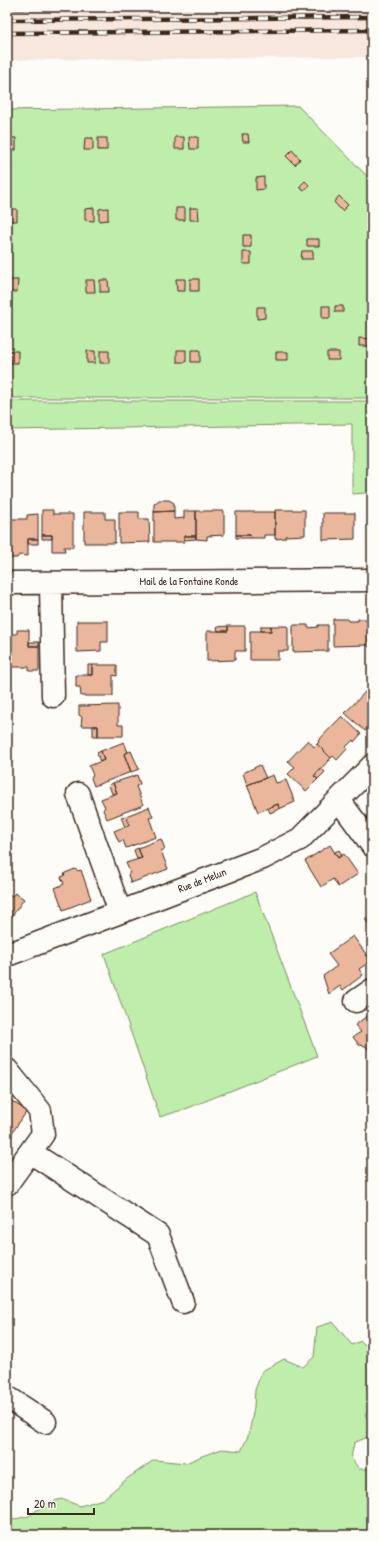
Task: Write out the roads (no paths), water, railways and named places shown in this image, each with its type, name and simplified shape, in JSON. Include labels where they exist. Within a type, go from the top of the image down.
[{"type":"street","name":"Mail de la Fontaine Ronde","points":[[7,584],[159,581],[372,580]]},
{"type":"street","points":[[52,584],[53,696]]},
{"type":"street","name":"Rue de Melun","points":[[7,955],[263,858],[300,839],[372,766]]},
{"type":"street","points":[[78,794],[120,912]]},
{"type":"street","points":[[339,800],[372,845]]},
{"type":"street","points":[[7,1070],[40,1111],[43,1134],[7,1184]]},
{"type":"street","points":[[30,1152],[158,1235],[183,1302]]},
{"type":"street","points":[[7,1397],[45,1422]]},
{"type":"railway","points":[[7,8],[148,7]]},
{"type":"railway","points":[[7,20],[372,17]]},
{"type":"railway","points":[[7,33],[372,30]]}]
